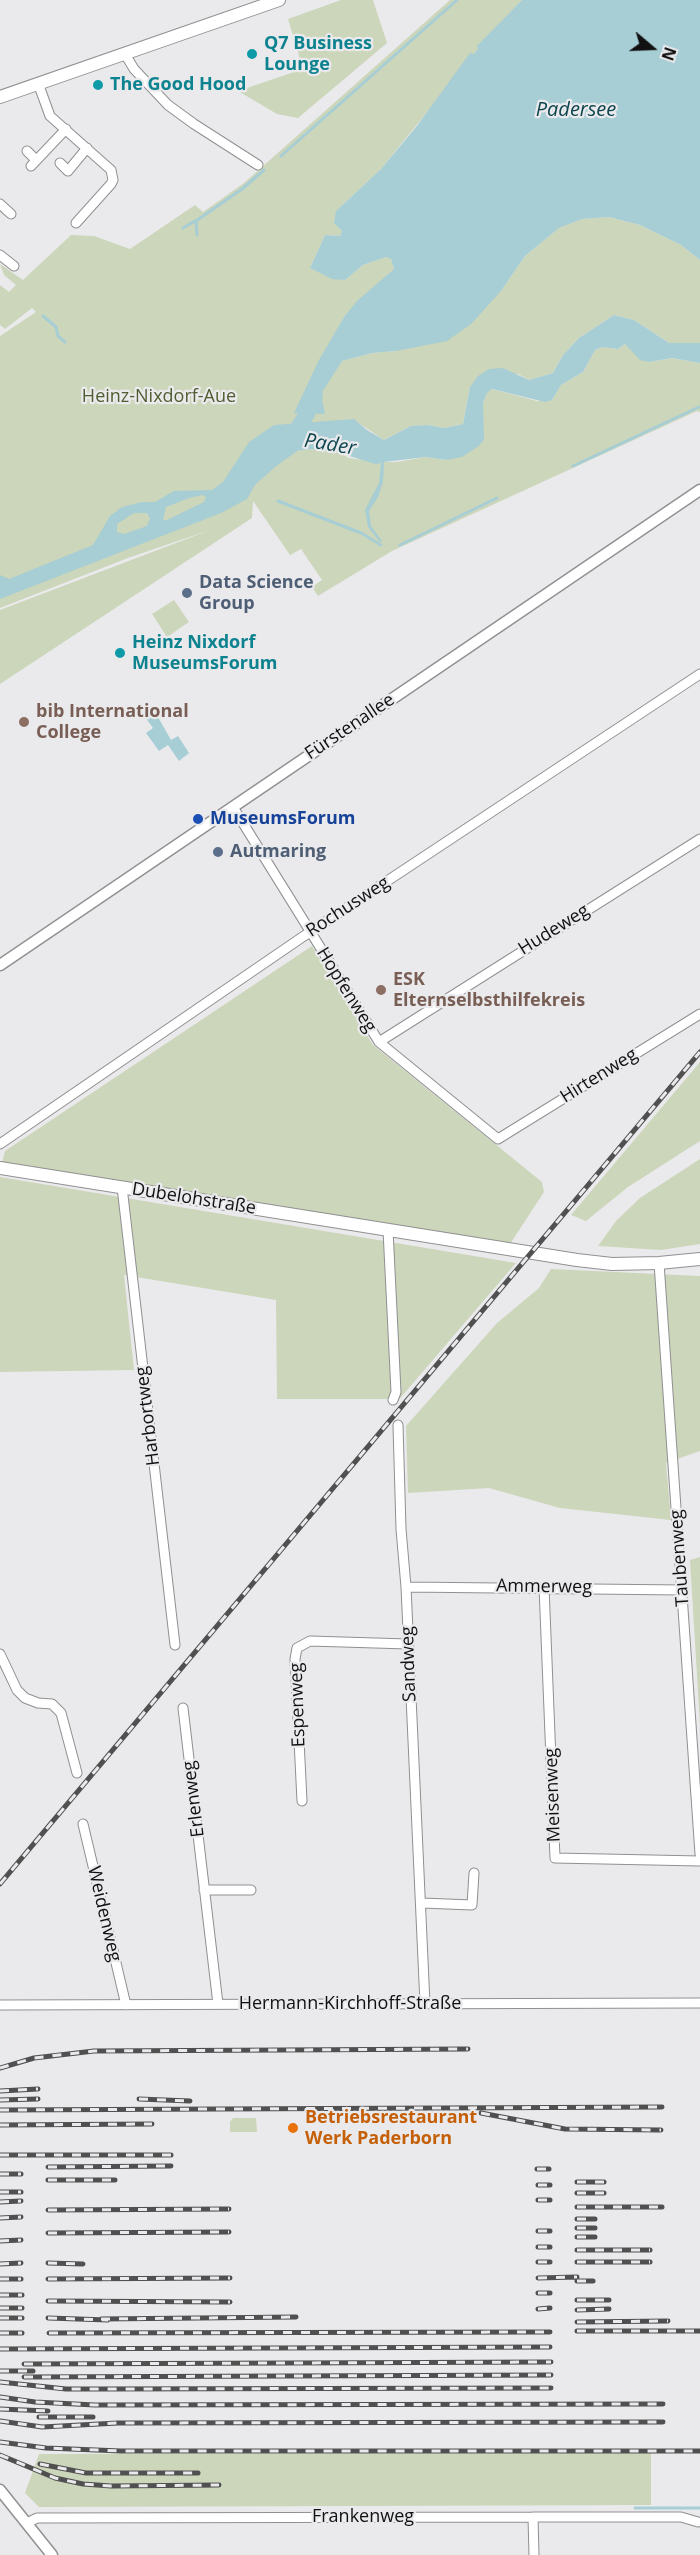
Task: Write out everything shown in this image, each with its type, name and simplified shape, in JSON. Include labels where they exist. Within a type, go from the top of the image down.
[{"type":"main road","points":[[0,97],[125,54],[255,4],[279,0]]},
{"type":"main road","name":"Dubelohstraße","points":[[0,1168],[577,1260],[612,1264],[700,1259]]},
{"type":"street","points":[[125,54],[134,69],[168,105],[258,165]]},
{"type":"street","points":[[38,83],[50,116],[111,170],[113,180],[76,223]]},
{"type":"street","points":[[27,151],[34,163],[66,129]]},
{"type":"street","points":[[60,163],[68,171],[87,148]]},
{"type":"street","points":[[0,204],[11,214]]},
{"type":"street","points":[[0,255],[14,266]]},
{"type":"street","name":"Fürstenallee","points":[[0,965],[700,490]]},
{"type":"street","name":"Rochusweg","points":[[0,1144],[310,932],[700,674]]},
{"type":"street","name":"Hopfenweg","points":[[233,807],[379,1042],[498,1139]]},
{"type":"street","name":"Hudeweg","points":[[379,1042],[578,914],[700,839]]},
{"type":"street","name":"Hirtenweg","points":[[498,1139],[700,1014]]},
{"type":"street","name":"Harbortweg","points":[[122,1187],[175,1645]]},
{"type":"street","points":[[388,1230],[396,1392],[393,1400]]},
{"type":"street","name":"Taubenweg","points":[[659,1263],[700,1854]]},
{"type":"street","name":"Sandweg","points":[[398,1425],[401,1529],[422,1903],[425,2004]]},
{"type":"street","name":"Ammerweg","points":[[406,1587],[682,1590]]},
{"type":"street","name":"Meisenweg","points":[[544,1587],[555,1858],[700,1861]]},
{"type":"street","name":"Espenweg","points":[[302,1801],[295,1659],[297,1648],[310,1641],[408,1644]]},
{"type":"street","points":[[0,1653],[17,1690],[25,1698],[38,1703],[52,1704],[61,1713],[77,1773]]},
{"type":"street","name":"Erlenweg","points":[[183,1708],[218,2004]]},
{"type":"street","name":"Weidenweg","points":[[83,1824],[126,2004]]},
{"type":"street","points":[[422,1903],[472,1905],[474,1873]]},
{"type":"street","points":[[204,1890],[251,1890]]},
{"type":"street","name":"Hermann-Kirchhoff-Straße","points":[[0,2005],[700,2002]]},
{"type":"street","points":[[0,2490],[52,2555]]},
{"type":"street","points":[[533,2517],[534,2555]]},
{"type":"street","name":"Frankenweg","points":[[27,2523],[37,2518],[533,2517],[681,2517],[698,2522]]},
{"type":"green space","points":[[341,0],[373,0],[387,43],[298,118],[277,114],[238,91],[303,69],[288,19]]},
{"type":"green space","name":"Heinz-Nixdorf-Aue","points":[[450,0],[522,0],[474,54],[381,169],[336,211],[339,228],[342,231],[340,236],[325,235],[310,268],[345,280],[363,265],[386,257],[391,259],[394,269],[344,317],[327,349],[342,361],[372,353],[396,351],[501,291],[525,256],[559,228],[582,219],[609,217],[640,225],[681,245],[700,260],[700,343],[669,343],[634,320],[614,315],[579,338],[563,355],[553,373],[529,380],[518,374],[470,387],[463,424],[445,428],[427,425],[411,426],[384,440],[354,420],[334,422],[297,451],[311,449],[378,462],[396,462],[426,457],[446,460],[483,418],[483,403],[487,392],[492,389],[537,401],[552,400],[561,385],[583,372],[595,350],[602,347],[618,349],[625,344],[649,362],[672,358],[700,363],[700,412],[697,411],[392,551],[318,596],[312,587],[322,580],[301,549],[290,555],[253,501],[252,518],[0,684],[0,610],[210,530],[128,558],[0,608],[0,336],[36,312],[32,308],[5,329],[0,325],[0,285],[9,292],[16,285],[4,275],[0,264],[23,280],[71,235],[94,236],[130,249],[195,205],[203,212],[244,183]]},
{"type":"green space","points":[[174,600],[189,622],[167,637],[152,614]]},
{"type":"green space","points":[[312,946],[373,1045],[542,1182],[544,1192],[510,1244],[2,1163],[5,1151]]},
{"type":"green space","points":[[700,1062],[700,1141],[628,1187],[586,1221],[571,1215]]},
{"type":"green space","points":[[700,1159],[700,1244],[661,1250],[598,1246],[616,1221],[640,1198]]},
{"type":"green space","points":[[0,1177],[516,1263],[396,1403],[391,1399],[277,1399],[276,1300],[124,1275],[134,1370],[0,1372]]},
{"type":"green space","points":[[551,1269],[700,1276],[700,1451],[666,1463],[671,1520],[560,1508],[489,1488],[408,1493],[406,1426],[497,1323],[539,1288]]},
{"type":"green space","points":[[700,1557],[700,1725],[690,1560]]},
{"type":"green space","points":[[233,2118],[256,2118],[257,2132],[230,2132],[230,2122]]},
{"type":"green space","points":[[651,2453],[651,2505],[39,2507],[25,2493],[39,2454]]},
{"type":"water","name":"Padersee","points":[[522,0],[700,0],[700,260],[681,245],[640,225],[609,217],[582,219],[559,228],[525,256],[501,291],[471,324],[447,341],[396,351],[372,353],[342,361],[321,394],[325,414],[294,413],[319,360],[344,317],[357,301],[394,269],[391,259],[386,257],[363,265],[345,280],[332,279],[310,268],[325,235],[340,236],[342,231],[334,223],[336,211],[381,169],[416,127],[470,53],[474,54],[478,49],[477,46]]},
{"type":"water","name":"Pader","points":[[614,315],[634,320],[669,343],[700,343],[700,363],[672,358],[649,362],[640,360],[625,344],[618,349],[602,347],[595,350],[583,372],[561,385],[552,400],[545,402],[492,389],[487,393],[483,403],[484,439],[480,445],[462,457],[446,460],[426,457],[384,462],[383,482],[378,497],[369,511],[371,526],[382,541],[380,542],[368,527],[365,510],[379,483],[381,463],[375,464],[340,453],[310,449],[297,451],[255,485],[247,499],[221,513],[0,599],[0,575],[9,579],[93,545],[110,516],[122,507],[142,502],[155,502],[174,491],[212,490],[223,482],[249,442],[274,425],[354,419],[384,440],[411,426],[427,425],[445,428],[463,424],[470,387],[478,376],[489,369],[503,368],[529,380],[553,373],[563,355],[579,338]],"holes":[[[203,495],[206,497],[204,502],[163,520],[166,507]],[[134,513],[147,513],[150,519],[147,526],[124,534],[117,532],[117,524]]]},
{"type":"water","points":[[154,710],[171,740],[178,736],[189,753],[179,761],[168,745],[159,751],[146,733],[153,728],[145,717]]},
{"type":"waterway","points":[[281,156],[457,0]]},
{"type":"waterway","points":[[197,235],[196,221],[242,189],[264,170]]},
{"type":"waterway","points":[[183,228],[195,221]]},
{"type":"waterway","points":[[43,316],[56,327],[58,336],[65,342]]},
{"type":"waterway","name":"Pader","points":[[291,439],[307,414],[315,395]]},
{"type":"waterway","points":[[573,466],[699,407]]},
{"type":"waterway","points":[[400,545],[497,498]]},
{"type":"waterway","points":[[278,501],[361,533],[381,545]]},
{"type":"waterway","points":[[635,2508],[700,2508]]},
{"type":"railway","points":[[0,1884],[700,1052]]},
{"type":"railway","points":[[0,2068],[34,2058],[94,2051],[468,2049]]},
{"type":"railway","points":[[0,2091],[38,2089]]},
{"type":"railway","points":[[0,2100],[38,2099]]},
{"type":"railway","points":[[139,2099],[190,2101]]},
{"type":"railway","points":[[0,2110],[662,2107]]},
{"type":"railway","points":[[481,2113],[565,2129],[661,2130]]},
{"type":"railway","points":[[0,2125],[152,2124]]},
{"type":"railway","points":[[0,2155],[171,2155]]},
{"type":"railway","points":[[48,2167],[171,2166]]},
{"type":"railway","points":[[537,2169],[549,2169]]},
{"type":"railway","points":[[0,2174],[21,2174]]},
{"type":"railway","points":[[48,2180],[115,2180]]},
{"type":"railway","points":[[577,2182],[604,2182]]},
{"type":"railway","points":[[538,2185],[550,2185]]},
{"type":"railway","points":[[0,2192],[21,2192]]},
{"type":"railway","points":[[577,2193],[604,2193]]},
{"type":"railway","points":[[538,2200],[550,2200]]},
{"type":"railway","points":[[0,2202],[21,2201]]},
{"type":"railway","points":[[577,2207],[662,2207]]},
{"type":"railway","points":[[48,2210],[229,2209]]},
{"type":"railway","points":[[0,2218],[21,2217]]},
{"type":"railway","points":[[577,2219],[595,2219]]},
{"type":"railway","points":[[577,2228],[595,2228]]},
{"type":"railway","points":[[538,2231],[550,2231]]},
{"type":"railway","points":[[48,2233],[229,2232]]},
{"type":"railway","points":[[577,2237],[595,2237]]},
{"type":"railway","points":[[0,2241],[21,2240]]},
{"type":"railway","points":[[538,2247],[550,2247]]},
{"type":"railway","points":[[577,2250],[650,2250]]},
{"type":"railway","points":[[538,2262],[550,2262]]},
{"type":"railway","points":[[577,2262],[650,2262]]},
{"type":"railway","points":[[0,2264],[21,2263]]},
{"type":"railway","points":[[48,2263],[83,2264]]},
{"type":"railway","points":[[538,2278],[577,2277]]},
{"type":"railway","points":[[48,2279],[230,2278]]},
{"type":"railway","points":[[0,2279],[21,2279]]},
{"type":"railway","points":[[577,2281],[593,2281]]},
{"type":"railway","points":[[538,2293],[550,2293]]},
{"type":"railway","points":[[0,2295],[22,2295]]},
{"type":"railway","points":[[577,2300],[609,2300]]},
{"type":"railway","points":[[48,2301],[230,2302]]},
{"type":"railway","points":[[0,2308],[22,2308]]},
{"type":"railway","points":[[538,2309],[550,2308]]},
{"type":"railway","points":[[577,2310],[609,2309]]},
{"type":"railway","points":[[101,2319],[296,2317]]},
{"type":"railway","points":[[0,2318],[22,2318]]},
{"type":"railway","points":[[48,2318],[108,2320]]},
{"type":"railway","points":[[577,2322],[668,2321]]},
{"type":"railway","points":[[577,2331],[700,2331]]},
{"type":"railway","points":[[49,2333],[550,2332]]},
{"type":"railway","points":[[0,2333],[22,2333]]},
{"type":"railway","points":[[0,2349],[550,2347]]},
{"type":"railway","points":[[24,2364],[551,2362]]},
{"type":"railway","points":[[0,2371],[33,2371]]},
{"type":"railway","points":[[24,2377],[551,2375]]},
{"type":"railway","points":[[0,2382],[66,2389],[551,2388]]},
{"type":"railway","points":[[0,2397],[35,2402],[95,2405],[663,2404]]},
{"type":"railway","points":[[0,2409],[48,2411]]},
{"type":"railway","points":[[39,2417],[93,2417]]},
{"type":"railway","points":[[0,2421],[42,2427],[118,2423],[663,2422]]},
{"type":"railway","points":[[0,2442],[46,2448],[121,2451],[700,2451]]},
{"type":"railway","points":[[0,2455],[55,2478],[83,2484],[219,2485]]},
{"type":"railway","points":[[40,2464],[86,2473],[198,2473]]},
{"type":"place","name":"Q7 Business Lounge","points":[[252,54]]},
{"type":"place","name":"The Good Hood","points":[[98,85]]},
{"type":"place","name":"Data Science Group","points":[[187,593]]},
{"type":"place","name":"Heinz Nixdorf MuseumsForum","points":[[120,653]]},
{"type":"place","name":"bib International College","points":[[24,722]]},
{"type":"place","name":"MuseumsForum","points":[[198,819]]},
{"type":"place","name":"Autmaring","points":[[218,852]]},
{"type":"place","name":"ESK Elternselbsthilfekreis","points":[[381,990]]},
{"type":"place","name":"Betriebsrestaurant Werk Paderborn","points":[[293,2128]]}]
